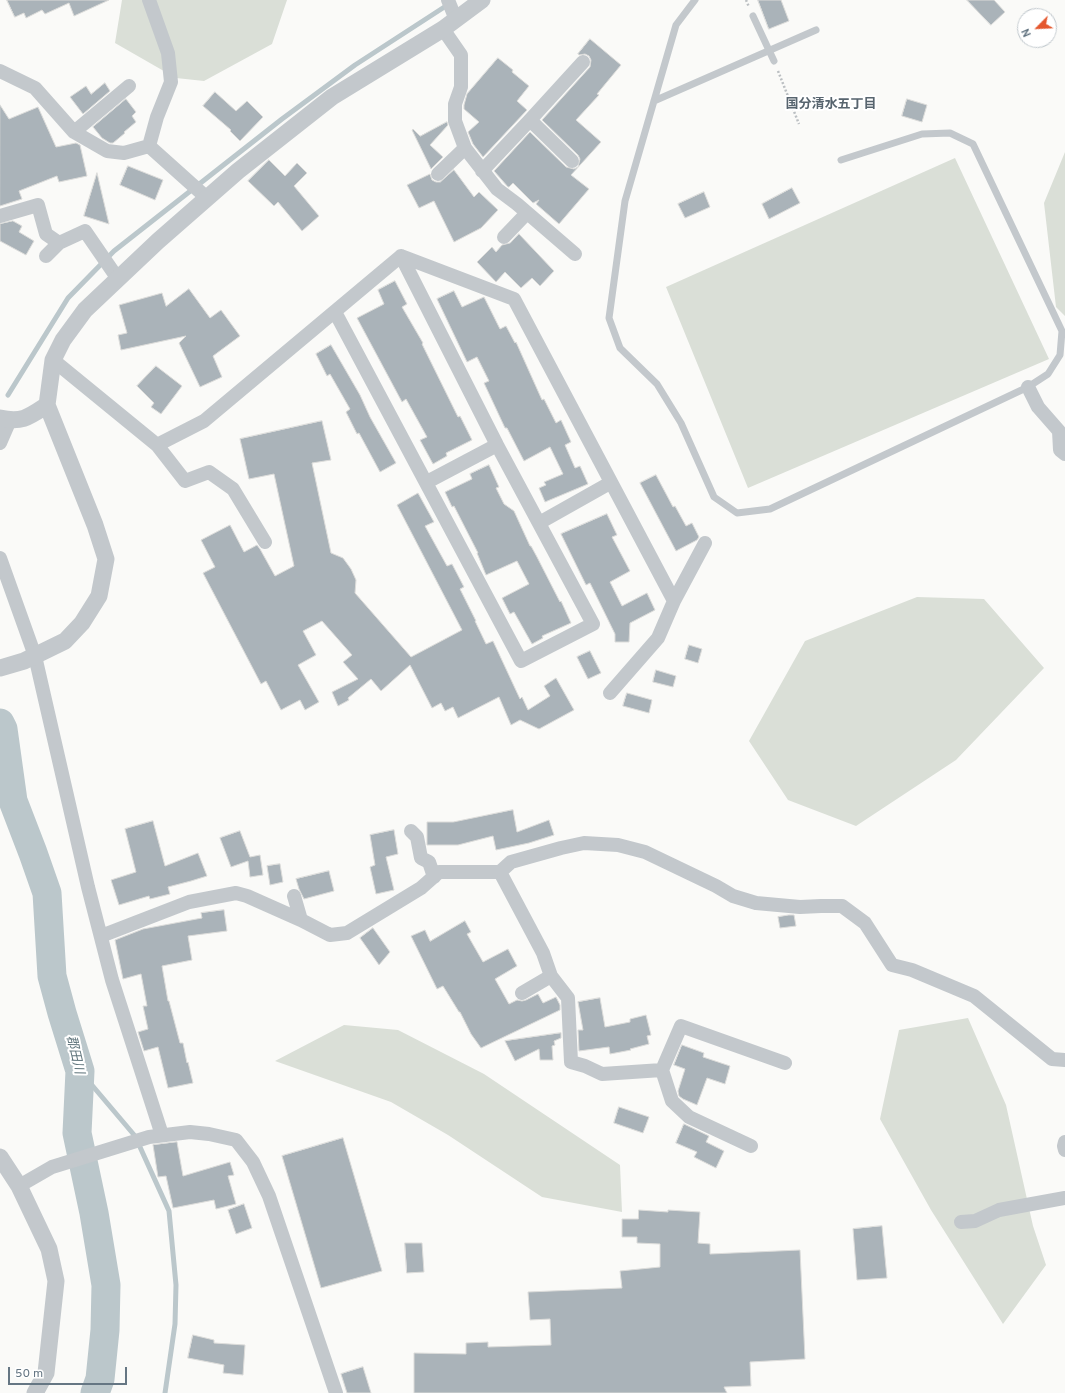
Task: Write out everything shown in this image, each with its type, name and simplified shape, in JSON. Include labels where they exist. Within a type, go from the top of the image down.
[{"type":"street","points":[[149,0],[168,53],[171,82],[157,117],[149,146]]},
{"type":"street","points":[[448,0],[451,21],[460,55],[461,87],[455,104],[455,121],[464,148],[497,189],[528,213],[575,254]]},
{"type":"street","points":[[0,668],[29,659],[64,641],[82,623],[99,596],[106,559],[95,525],[47,405],[53,360],[64,340],[85,310],[115,274],[203,194],[238,171],[332,97],[482,0]]},
{"type":"street","points":[[482,171],[583,62]]},
{"type":"street","points":[[0,71],[35,88],[74,132],[107,151],[124,153],[149,146]]},
{"type":"street","points":[[74,132],[129,86]]},
{"type":"street","points":[[530,120],[572,161]]},
{"type":"street","points":[[149,146],[203,194]]},
{"type":"street","points":[[438,174],[464,148]]},
{"type":"street","points":[[0,216],[38,205],[46,234],[59,243]]},
{"type":"street","points":[[504,237],[528,213]]},
{"type":"street","points":[[46,256],[59,243],[85,231],[115,274]]},
{"type":"street","points":[[335,312],[427,482],[521,661],[593,624],[497,445],[401,256]]},
{"type":"street","points":[[157,445],[204,421],[401,256]]},
{"type":"street","points":[[401,256],[514,299],[610,483],[674,601]]},
{"type":"street","points":[[53,360],[157,445],[185,481],[210,472],[233,489],[265,542]]},
{"type":"street","points":[[1028,387],[1038,407],[1059,431],[1060,450],[1065,454]]},
{"type":"street","points":[[0,443],[5,419],[27,418],[47,405]]},
{"type":"street","points":[[427,482],[497,445]]},
{"type":"street","points":[[540,523],[610,483]]},
{"type":"street","points":[[610,693],[658,638],[674,601],[705,543]]},
{"type":"street","points":[[0,558],[29,659],[112,980],[156,1136]]},
{"type":"street","points":[[411,831],[417,836],[421,858],[430,862],[434,877]]},
{"type":"street","points":[[101,936],[189,902],[236,893],[247,896],[301,920],[330,935],[346,933],[421,888],[439,872],[500,872],[512,862],[561,848],[584,843],[618,845],[645,852],[716,886],[733,896],[756,903],[800,908],[842,906],[865,923],[892,965],[912,970],[974,996],[1052,1059],[1065,1060]]},
{"type":"street","points":[[500,872],[543,953],[552,976],[568,998],[571,1062],[585,1066],[602,1074],[662,1070]]},
{"type":"street","points":[[294,896],[301,920]]},
{"type":"street","points":[[522,993],[552,976]]},
{"type":"street","points":[[751,1146],[689,1117],[672,1102],[662,1070],[681,1026],[785,1063]]},
{"type":"street","points":[[18,1186],[52,1167],[156,1136],[190,1132],[209,1134],[236,1140],[254,1162],[270,1196],[336,1393]]},
{"type":"street","points":[[1065,1142],[1065,1150]]},
{"type":"street","points":[[0,1157],[18,1186],[50,1249],[56,1281],[46,1373],[35,1393]]},
{"type":"street","points":[[961,1222],[975,1221],[999,1210],[1065,1198]]},
{"type":"lane","points":[[696,0],[676,25],[625,201],[609,318],[620,348],[658,384],[681,423],[714,497],[737,513],[770,509],[1028,387],[1048,374],[1060,355],[1062,331],[973,144],[950,134],[922,134],[841,160]]},
{"type":"lane","points":[[753,16],[774,61]]},
{"type":"lane","points":[[654,101],[816,30]]},
{"type":"path","points":[[774,61],[799,124]]},
{"type":"shaded area","points":[[122,0],[287,0],[272,44],[204,81],[176,78],[115,43]]},
{"type":"shaded area","points":[[1065,152],[1065,316],[1056,307],[1044,203]]},
{"type":"shaded area","points":[[955,158],[1049,359],[748,488],[666,287]]},
{"type":"shaded area","points":[[917,597],[984,599],[1044,668],[956,760],[856,826],[788,800],[749,741],[805,641]]},
{"type":"shaded area","points":[[968,1018],[1006,1105],[1033,1226],[1046,1265],[1003,1324],[931,1210],[880,1119],[899,1030]]},
{"type":"shaded area","points":[[344,1025],[398,1030],[484,1074],[620,1165],[622,1212],[542,1197],[448,1135],[391,1102],[275,1061]]},
{"type":"building","points":[[7,0],[109,0],[74,16],[69,3],[45,14],[42,10],[26,18],[24,13],[15,17]]},
{"type":"building","points":[[758,0],[781,0],[789,21],[769,29]]},
{"type":"building","points":[[967,0],[994,0],[1005,12],[991,25]]},
{"type":"building","points":[[590,39],[621,65],[597,94],[599,95],[576,120],[601,142],[571,175],[589,189],[559,224],[536,204],[539,200],[533,203],[513,183],[508,187],[494,171],[530,132],[566,167],[574,169],[578,167],[580,159],[578,155],[542,120],[590,67],[591,60],[589,56],[585,54],[578,54]]},
{"type":"building","points":[[498,58],[529,86],[517,101],[527,110],[483,157],[473,144],[468,132],[479,122],[464,109],[464,105],[467,94]]},
{"type":"building","points":[[105,83],[110,91],[83,114],[70,97],[86,86],[91,94]]},
{"type":"building","points":[[215,92],[236,111],[247,101],[263,117],[240,141],[230,131],[231,130],[203,106]]},
{"type":"building","points":[[126,99],[136,112],[132,116],[136,122],[113,143],[110,143],[102,138],[93,127]]},
{"type":"building","points":[[907,99],[927,105],[922,122],[902,116]]},
{"type":"building","points":[[0,105],[9,119],[38,107],[56,147],[76,143],[80,145],[87,176],[59,182],[57,176],[19,191],[22,199],[0,206]]},
{"type":"building","points":[[447,122],[448,125],[430,145],[443,157],[431,169],[412,130],[413,129],[420,136]]},
{"type":"building","points":[[269,160],[285,176],[297,163],[307,173],[294,186],[319,216],[302,231],[278,202],[274,206],[248,181]]},
{"type":"building","points":[[128,166],[163,180],[155,200],[120,185]]},
{"type":"building","points":[[454,170],[474,197],[479,192],[498,210],[481,228],[454,242],[434,201],[419,208],[407,185],[430,174],[432,180],[440,182]]},
{"type":"building","points":[[97,173],[109,224],[84,216]]},
{"type":"building","points":[[792,188],[800,203],[769,219],[762,204]]},
{"type":"building","points":[[704,192],[710,207],[685,218],[678,204]]},
{"type":"building","points":[[13,221],[22,226],[19,232],[34,241],[26,255],[0,241],[0,224]]},
{"type":"building","points":[[519,234],[554,271],[540,286],[532,278],[521,288],[505,272],[496,282],[477,262],[492,247],[496,252],[502,245],[510,243]]},
{"type":"building","points":[[395,281],[407,304],[402,307],[423,343],[422,344],[458,417],[460,416],[472,440],[446,453],[447,456],[433,464],[420,440],[427,437],[406,399],[402,402],[357,318],[384,304],[378,290]]},
{"type":"building","points":[[189,289],[210,318],[221,310],[240,336],[213,356],[222,377],[200,387],[179,343],[186,336],[121,350],[118,335],[127,333],[119,305],[162,293],[166,306]]},
{"type":"building","points":[[454,291],[462,307],[484,297],[500,329],[506,326],[515,343],[516,342],[542,400],[544,399],[556,423],[561,420],[571,442],[565,445],[575,468],[580,466],[588,484],[545,502],[539,488],[546,485],[544,482],[563,474],[550,447],[524,461],[507,428],[505,428],[484,383],[489,381],[477,357],[467,362],[437,299]]},
{"type":"building","points":[[331,345],[360,395],[370,417],[396,463],[380,472],[359,433],[357,434],[346,412],[350,409],[330,374],[327,376],[316,354]]},
{"type":"building","points":[[156,366],[182,386],[161,414],[151,407],[154,403],[137,386]]},
{"type":"building","points":[[322,421],[331,460],[312,463],[331,553],[343,558],[351,569],[356,580],[355,593],[411,657],[462,630],[397,505],[418,493],[434,522],[425,526],[447,566],[452,564],[464,587],[460,589],[486,644],[493,641],[520,699],[522,697],[528,710],[550,696],[544,686],[556,678],[574,710],[539,729],[520,720],[511,725],[499,697],[458,718],[453,707],[445,711],[441,703],[432,708],[410,665],[381,691],[371,679],[348,698],[349,700],[338,706],[332,692],[358,679],[343,662],[352,655],[322,621],[303,631],[316,655],[298,665],[319,702],[305,710],[300,700],[281,710],[266,681],[261,684],[203,573],[215,567],[201,540],[230,525],[244,552],[257,545],[275,576],[294,566],[274,474],[249,479],[240,439]]},
{"type":"building","points":[[489,465],[499,487],[496,488],[504,504],[514,511],[530,546],[560,602],[561,601],[571,623],[542,636],[543,638],[532,644],[514,612],[510,614],[502,598],[529,584],[517,561],[486,575],[478,553],[454,506],[452,507],[445,492],[472,479],[470,474]]},
{"type":"building","points":[[656,475],[673,507],[675,506],[686,526],[692,523],[699,537],[697,540],[676,551],[640,483]]},
{"type":"building","points":[[607,514],[617,535],[612,537],[630,571],[610,582],[622,606],[647,593],[655,610],[630,623],[629,642],[615,642],[615,634],[590,583],[586,585],[561,534]]},
{"type":"building","points":[[689,645],[702,649],[698,663],[685,659]]},
{"type":"building","points":[[590,651],[601,673],[588,679],[577,657]]},
{"type":"building","points":[[656,670],[676,676],[673,687],[653,682]]},
{"type":"building","points":[[627,693],[652,700],[649,713],[623,706]]},
{"type":"building","points":[[513,810],[517,832],[549,820],[554,835],[529,843],[496,850],[493,836],[458,845],[427,845],[427,822],[453,822]]},
{"type":"building","points":[[153,821],[165,866],[198,853],[207,876],[168,887],[170,894],[150,899],[149,896],[119,905],[111,880],[136,872],[125,829]]},
{"type":"building","points":[[394,830],[398,854],[386,857],[394,890],[376,894],[370,867],[375,865],[370,835]]},
{"type":"building","points":[[240,831],[250,857],[260,855],[263,875],[250,877],[248,861],[231,867],[220,838]]},
{"type":"building","points":[[280,864],[283,882],[270,885],[267,866]]},
{"type":"building","points":[[329,871],[334,891],[304,899],[296,879]]},
{"type":"building","points":[[224,910],[227,931],[188,936],[192,960],[162,966],[168,1001],[180,1043],[183,1043],[193,1083],[168,1088],[158,1047],[144,1051],[138,1032],[148,1029],[143,1006],[147,1006],[141,974],[123,979],[115,940],[143,929],[202,918],[201,913]]},
{"type":"building","points":[[794,915],[796,926],[780,928],[778,917]]},
{"type":"building","points":[[465,921],[471,932],[467,934],[483,962],[508,949],[517,966],[495,979],[509,1004],[517,1000],[526,1000],[538,994],[543,1003],[556,997],[560,1005],[560,1010],[481,1048],[471,1034],[460,1012],[443,986],[437,989],[411,936],[425,930],[430,941]]},
{"type":"building","points":[[373,928],[390,952],[379,965],[360,938]]},
{"type":"building","points":[[600,998],[605,1027],[630,1022],[630,1019],[646,1015],[651,1035],[647,1036],[649,1044],[630,1049],[631,1050],[610,1054],[609,1047],[579,1051],[578,1030],[583,1030],[578,1002]]},
{"type":"building","points":[[561,1033],[561,1038],[554,1041],[555,1045],[552,1046],[553,1060],[540,1060],[539,1049],[515,1061],[505,1041]]},
{"type":"building","points":[[682,1045],[704,1053],[703,1057],[730,1066],[725,1084],[707,1078],[697,1105],[679,1096],[678,1091],[685,1069],[674,1065]]},
{"type":"building","points":[[619,1107],[649,1117],[643,1133],[614,1123]]},
{"type":"building","points":[[684,1124],[709,1136],[706,1142],[724,1151],[716,1168],[694,1157],[697,1152],[676,1143]]},
{"type":"building","points":[[343,1138],[382,1271],[321,1288],[282,1156]]},
{"type":"building","points":[[177,1142],[183,1176],[230,1162],[234,1175],[228,1176],[236,1204],[216,1209],[214,1200],[173,1208],[166,1176],[158,1177],[153,1145]]},
{"type":"building","points":[[244,1204],[252,1228],[236,1234],[228,1210]]},
{"type":"building","points":[[639,1210],[700,1212],[698,1243],[710,1244],[710,1254],[800,1250],[805,1359],[750,1362],[751,1386],[724,1387],[727,1393],[414,1393],[414,1353],[466,1354],[466,1343],[488,1342],[488,1347],[551,1345],[550,1319],[530,1320],[528,1292],[622,1288],[620,1271],[660,1267],[660,1244],[637,1243],[637,1237],[622,1237],[622,1219],[638,1219]]},
{"type":"building","points":[[882,1226],[887,1278],[857,1280],[853,1229]]},
{"type":"building","points":[[405,1243],[422,1243],[424,1272],[407,1273]]},
{"type":"building","points":[[193,1335],[214,1340],[214,1343],[245,1345],[243,1375],[223,1373],[224,1365],[188,1358]]},
{"type":"building","points":[[363,1367],[371,1393],[347,1393],[341,1374]]},
{"type":"waterway","points":[[8,395],[68,298],[114,251],[282,119],[355,65],[449,4]]},
{"type":"waterway","name":"郡田川","points":[[0,723],[3,729],[13,801],[47,893],[52,976],[80,1071],[77,1133],[94,1213],[106,1285],[105,1330],[100,1379],[95,1393]]},
{"type":"waterway","points":[[80,1071],[135,1136],[169,1211],[176,1285],[175,1324],[165,1393]]},
{"type":"district","name":"国分清水五丁目","points":[[831,105]]}]
